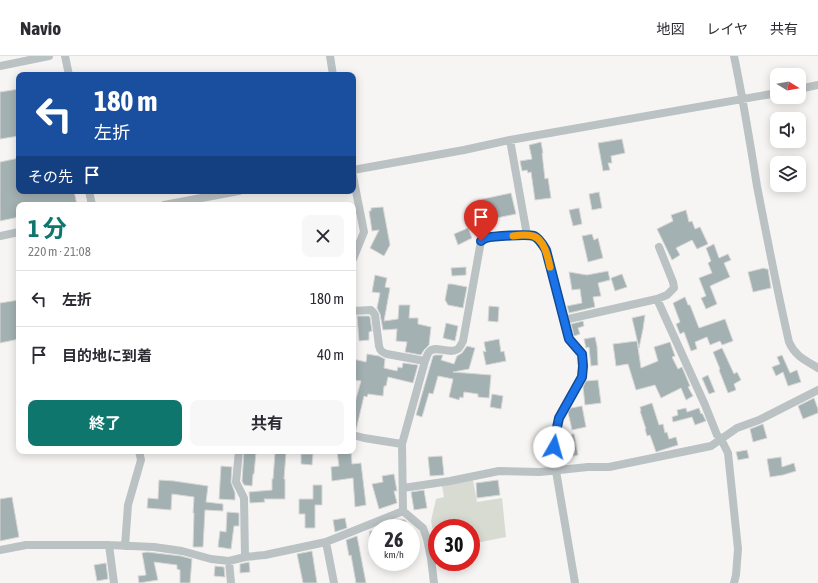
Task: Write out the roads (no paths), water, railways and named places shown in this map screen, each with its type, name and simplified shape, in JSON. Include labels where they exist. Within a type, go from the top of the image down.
[{"type":"street","points":[[0,66],[49,56]]},
{"type":"street","points":[[65,56],[68,72]]},
{"type":"street","points":[[330,56],[333,72]]},
{"type":"street","points":[[734,56],[771,261],[789,342],[792,349],[798,356],[818,368]]},
{"type":"street","points":[[806,88],[818,85]]},
{"type":"street","points":[[356,169],[510,140],[770,94]]},
{"type":"street","points":[[510,140],[527,235]]},
{"type":"street","points":[[356,191],[364,232],[356,252]]},
{"type":"street","points":[[180,202],[223,194]]},
{"type":"street","points":[[0,236],[16,233]]},
{"type":"street","points":[[434,583],[432,558],[423,528],[403,511],[402,444],[429,351],[439,349],[452,351],[459,348],[463,340],[481,241],[492,236],[527,235],[535,236],[546,250],[569,339],[582,354],[582,377],[559,418],[554,447],[556,471],[575,583]]},
{"type":"street","points":[[564,320],[657,300],[668,295],[674,288],[660,247]]},
{"type":"street","points":[[657,300],[705,404],[717,434],[728,453],[738,549],[734,583]]},
{"type":"street","points":[[356,311],[371,310],[374,312],[379,346],[382,352],[425,361]]},
{"type":"street","points":[[403,488],[450,481],[499,471],[540,472],[588,467],[609,467],[711,446],[737,428],[760,420],[818,390]]},
{"type":"street","points":[[356,436],[402,444]]},
{"type":"street","points":[[125,546],[128,504],[141,460],[140,454]]},
{"type":"street","points":[[239,454],[236,482],[244,498],[244,557]]},
{"type":"street","points":[[0,550],[26,545],[109,545],[154,547],[182,551],[211,559],[229,561],[326,542],[403,511]]},
{"type":"street","points":[[326,542],[334,583]]},
{"type":"street","points":[[109,545],[114,583]]},
{"type":"street","points":[[229,561],[231,583]]}]
